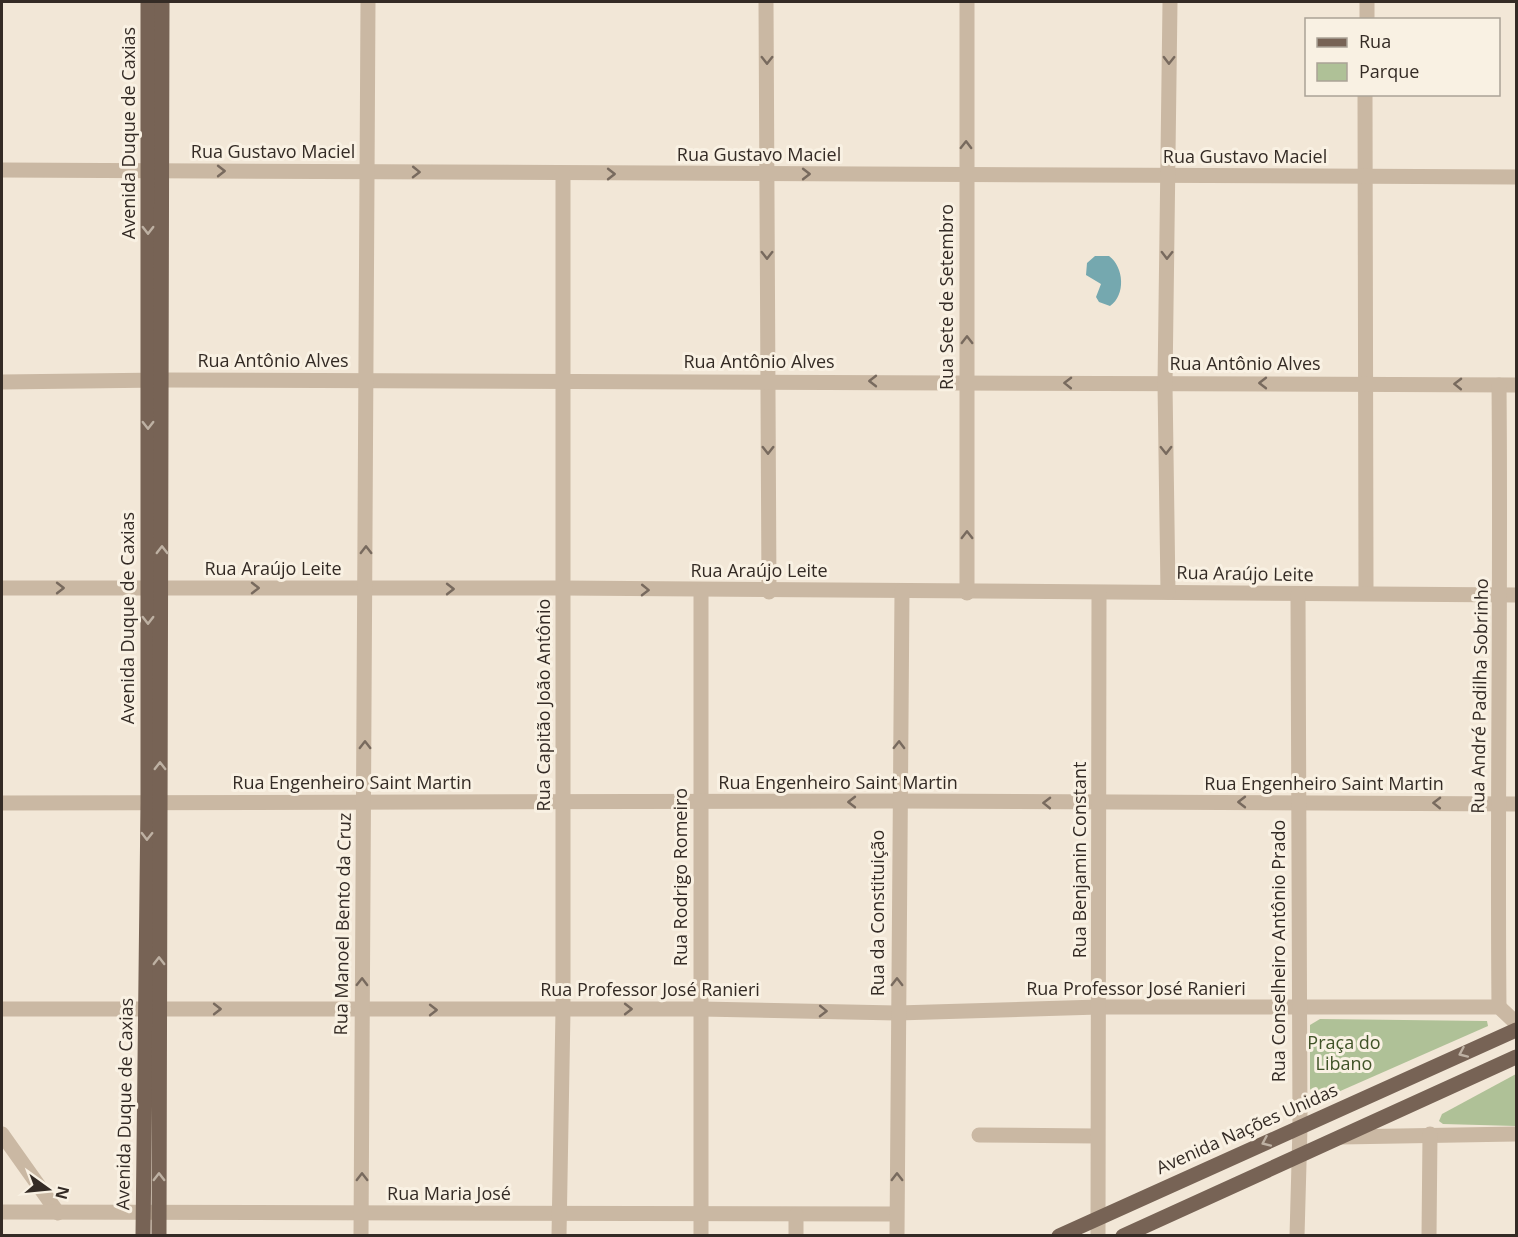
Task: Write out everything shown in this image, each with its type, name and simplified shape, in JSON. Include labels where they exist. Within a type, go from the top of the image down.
[{"type":"main road","name":"Avenida Duque de Caxias","points":[[143,1236],[152,1008],[155,588],[155,171],[148,2]]},
{"type":"main road","name":"Avenida Duque de Caxias","points":[[155,171],[162,2]]},
{"type":"main road","name":"Avenida Duque de Caxias","points":[[152,1008],[159,1236]]},
{"type":"main road","name":"Avenida Nações Unidas","points":[[1059,1236],[1516,1029]]},
{"type":"main road","points":[[1123,1236],[1516,1057]]},
{"type":"street","name":"Rua Manoel Bento da Cruz","points":[[361,1236],[368,2]]},
{"type":"street","points":[[766,2],[768,592]]},
{"type":"street","name":"Rua Sete de Setembro","points":[[967,2],[967,593]]},
{"type":"street","points":[[1168,592],[1165,384],[1170,2]]},
{"type":"street","points":[[1367,2],[1367,18]]},
{"type":"street","points":[[1365,96],[1366,593]]},
{"type":"street","name":"Rua Gustavo Maciel","points":[[2,170],[1516,177]]},
{"type":"street","name":"Rua Capitão João Antônio","points":[[559,1236],[563,1010],[563,174]]},
{"type":"street","name":"Rua Antônio Alves","points":[[2,382],[767,381],[1516,385]]},
{"type":"street","name":"Rua André Padilha Sobrinho","points":[[1499,385],[1509,595],[1497,804],[1499,1007]]},
{"type":"street","name":"Rua Araújo Leite","points":[[2,588],[563,588],[768,592],[1509,595]]},
{"type":"street","name":"Rua Rodrigo Romeiro","points":[[700,591],[701,1236]]},
{"type":"street","name":"Rua da Constituição","points":[[897,1236],[898,801],[902,591]]},
{"type":"street","name":"Rua Benjamin Constant","points":[[1098,1236],[1096,1136],[1099,1007],[1099,593]]},
{"type":"street","name":"Rua Conselheiro Antônio Prado","points":[[1297,1236],[1300,1127],[1298,595]]},
{"type":"street","name":"Rua Engenheiro Saint Martin","points":[[2,803],[898,801],[1516,804]]},
{"type":"street","name":"Rua Professor José Ranieri","points":[[2,1009],[701,1009],[897,1013],[1099,1007],[1299,1008]]},
{"type":"street","points":[[1299,1008],[1499,1007],[1516,1023]]},
{"type":"street","points":[[2,1134],[58,1213]]},
{"type":"street","points":[[1429,1236],[1430,1134]]},
{"type":"street","points":[[1341,1137],[1516,1134]]},
{"type":"street","points":[[979,1135],[1096,1136]]},
{"type":"street","name":"Rua Maria José","points":[[2,1212],[896,1214]]},
{"type":"street","points":[[796,1215],[796,1236]]},
{"type":"green space","name":"Praça do Libano","points":[[1320,1019],[1487,1021],[1488,1026],[1329,1096],[1316,1094],[1310,1089],[1310,1025]]},
{"type":"green space","points":[[1516,1074],[1516,1126],[1443,1124],[1439,1121],[1442,1114]]},
{"type":"water","points":[[1095,256],[1109,256],[1118,267],[1121,288],[1119,295],[1110,306],[1099,302],[1096,297],[1101,284],[1086,275],[1087,263]]}]
